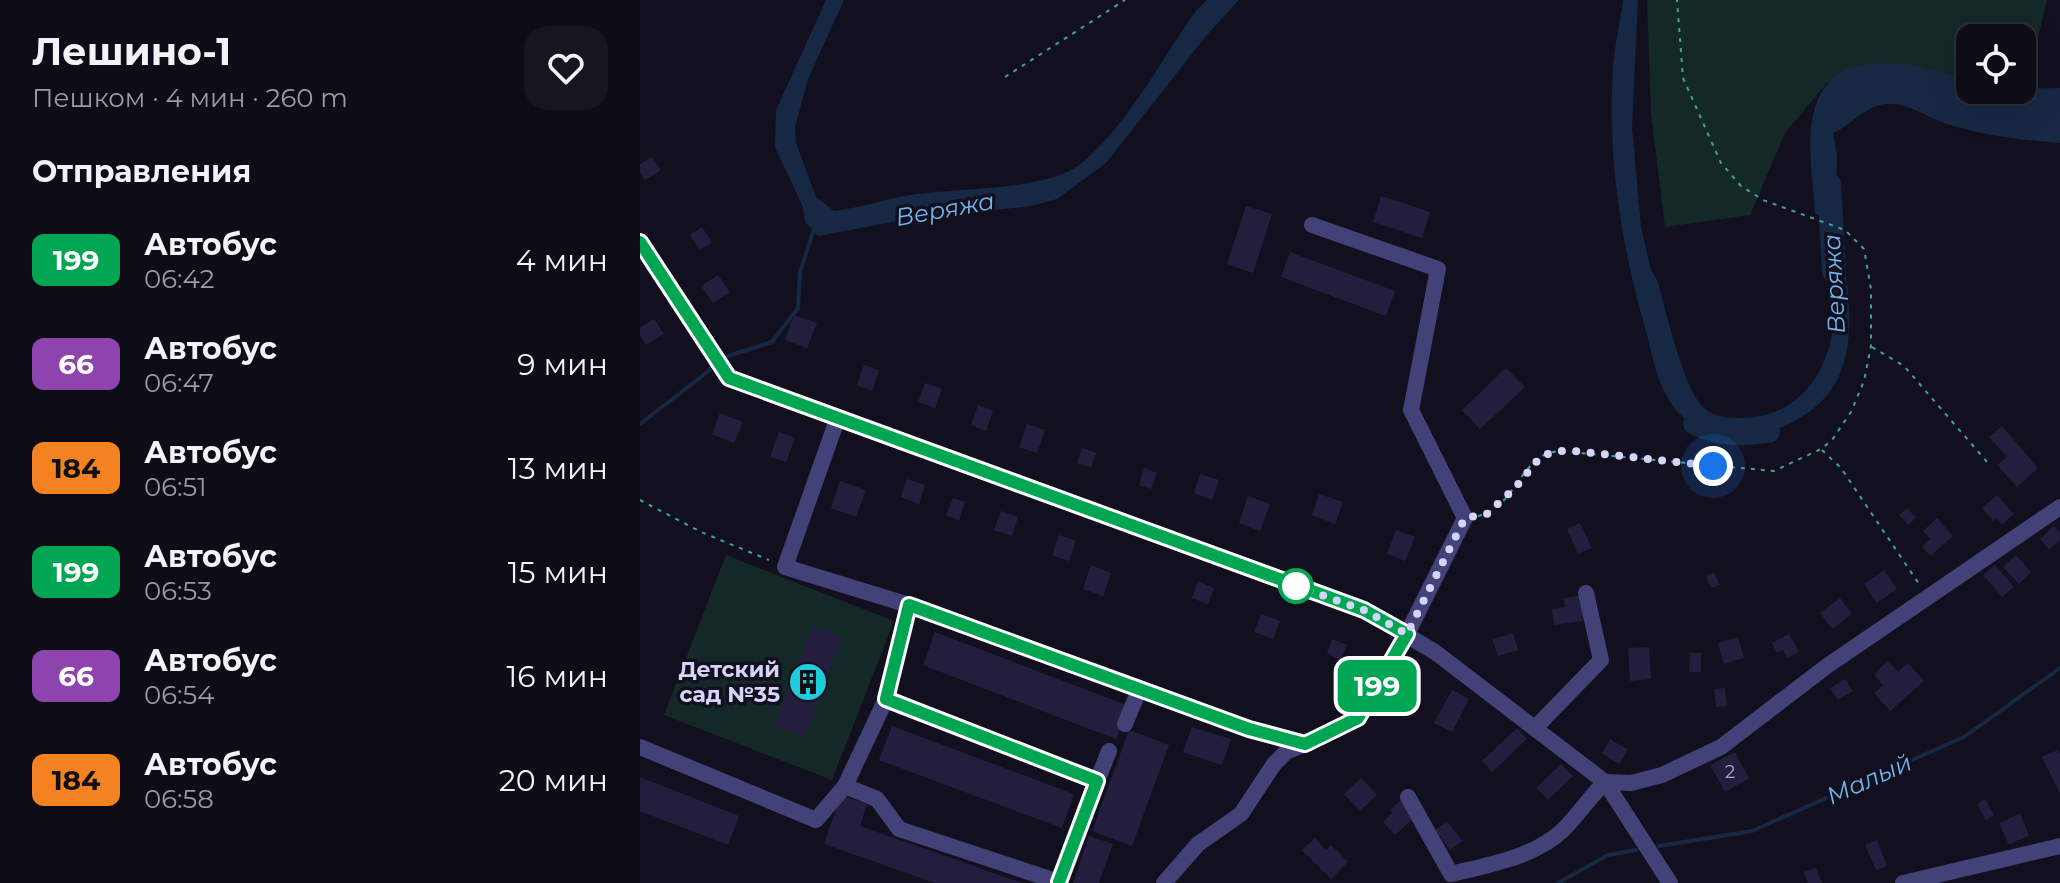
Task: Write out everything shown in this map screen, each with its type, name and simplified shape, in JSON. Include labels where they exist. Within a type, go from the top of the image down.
[{"type":"street","points":[[1164,883],[1198,844],[1241,814],[1274,764],[1286,752],[1358,718],[1407,634],[1465,518],[1411,410],[1438,269],[1312,225]]},
{"type":"street","points":[[640,242],[729,378],[1364,610],[1407,634],[1536,727],[1605,782],[1670,883]]},
{"type":"street","points":[[837,420],[785,567],[909,605],[1249,729],[1305,744]]},
{"type":"street","points":[[1605,782],[1631,783],[1662,775],[1721,747],[1827,666],[2060,507]]},
{"type":"street","points":[[1536,727],[1601,660],[1586,593]]},
{"type":"street","points":[[640,747],[816,820],[845,786],[886,699],[909,605]]},
{"type":"street","points":[[1125,724],[1140,688]]},
{"type":"street","points":[[886,699],[1097,781]]},
{"type":"street","points":[[845,786],[877,799],[899,829],[1059,882],[1109,751]]},
{"type":"street","points":[[1408,797],[1451,874],[1496,863],[1551,840],[1605,782]]},
{"type":"street","points":[[1903,883],[2060,846]]},
{"type":"path","points":[[1005,77],[1125,0]]},
{"type":"path","points":[[1465,518],[1487,514],[1515,488],[1541,456],[1558,451],[1774,471],[1821,449],[1832,440],[1851,412],[1864,381],[1871,346],[1871,289],[1864,249],[1845,230],[1763,200],[1741,186],[1721,163],[1683,78],[1677,0]]},
{"type":"path","points":[[1871,346],[1904,366],[1988,463]]},
{"type":"path","points":[[1821,449],[1841,468],[1928,597]]},
{"type":"path","points":[[640,500],[701,532],[785,567]]},
{"type":"green space","points":[[1647,0],[2047,0],[2036,47],[2036,24],[1956,24],[1956,77],[1881,65],[1827,83],[1785,133],[1750,215],[1665,227],[1651,113]]},
{"type":"green space","points":[[726,555],[894,621],[832,780],[664,715]]},
{"type":"water","points":[[826,0],[844,0],[808,79],[795,127],[796,143],[816,197],[834,211],[911,195],[1025,184],[1067,172],[1083,162],[1115,129],[1196,11],[1207,0],[1239,0],[1206,36],[1106,163],[1057,199],[1031,206],[898,221],[818,236],[805,222],[803,207],[775,147],[776,110]]},
{"type":"water","points":[[1623,0],[1638,0],[1632,128],[1641,226],[1651,270],[1658,282],[1682,366],[1696,397],[1707,411],[1727,417],[1761,416],[1791,403],[1813,381],[1828,352],[1833,324],[1823,238],[1842,242],[1849,331],[1840,373],[1830,392],[1814,408],[1783,427],[1748,434],[1728,434],[1700,428],[1676,410],[1660,382],[1629,266],[1614,167],[1613,66]]},
{"type":"water","points":[[1878,63],[1908,64],[1956,76],[1956,104],[2036,104],[2036,89],[2060,88],[2060,143],[1977,132],[1902,106],[1878,105],[1833,133],[1837,156],[1835,218],[1815,214],[1810,157],[1812,118],[1827,85],[1841,72]]},
{"type":"building","points":[[652,157],[661,170],[645,180],[640,164]]},
{"type":"building","points":[[1381,196],[1430,212],[1422,238],[1373,222]]},
{"type":"building","points":[[1246,206],[1272,214],[1253,273],[1227,264]]},
{"type":"building","points":[[702,227],[712,242],[699,250],[690,235]]},
{"type":"building","points":[[1290,252],[1395,291],[1386,316],[1281,277]]},
{"type":"building","points":[[718,275],[730,292],[713,303],[701,286]]},
{"type":"building","points":[[794,315],[817,323],[807,348],[785,340]]},
{"type":"building","points":[[654,319],[664,334],[646,345],[640,336],[640,327]]},
{"type":"building","points":[[864,365],[879,370],[872,391],[857,385]]},
{"type":"building","points":[[1506,368],[1525,387],[1480,429],[1462,410]]},
{"type":"building","points":[[925,383],[942,389],[935,408],[918,402]]},
{"type":"building","points":[[978,405],[993,411],[986,431],[971,425]]},
{"type":"building","points":[[720,413],[743,422],[734,443],[712,434]]},
{"type":"building","points":[[1027,424],[1045,430],[1037,453],[1019,447]]},
{"type":"building","points":[[2002,426],[2038,468],[2017,487],[1997,465],[2007,457],[1989,437]]},
{"type":"building","points":[[779,432],[795,438],[786,462],[770,457]]},
{"type":"building","points":[[1082,448],[1096,453],[1091,468],[1077,463]]},
{"type":"building","points":[[1144,468],[1157,473],[1151,489],[1139,485]]},
{"type":"building","points":[[1200,474],[1219,480],[1212,500],[1194,493]]},
{"type":"building","points":[[907,479],[925,485],[919,504],[901,497]]},
{"type":"building","points":[[840,481],[866,490],[856,517],[831,508]]},
{"type":"building","points":[[1319,494],[1343,502],[1335,524],[1312,515]]},
{"type":"building","points":[[1997,495],[2014,514],[2002,524],[1996,518],[1993,521],[1982,508]]},
{"type":"building","points":[[1248,496],[1270,504],[1260,531],[1239,523]]},
{"type":"building","points":[[953,498],[965,502],[959,520],[946,515]]},
{"type":"building","points":[[1907,508],[1916,518],[1908,525],[1899,515]]},
{"type":"building","points":[[1001,511],[1018,517],[1012,536],[994,530]]},
{"type":"building","points":[[1937,518],[1953,536],[1930,556],[1922,546],[1930,539],[1923,531]]},
{"type":"building","points":[[1580,523],[1592,548],[1578,554],[1567,529]]},
{"type":"building","points":[[2054,526],[2060,533],[2060,540],[2049,550],[2040,539]]},
{"type":"building","points":[[1396,530],[1415,537],[1405,561],[1387,554]]},
{"type":"building","points":[[1059,535],[1076,541],[1069,561],[1052,555]]},
{"type":"building","points":[[2016,555],[2031,572],[2019,584],[2003,567]]},
{"type":"building","points":[[1091,565],[1111,573],[1103,596],[1083,589]]},
{"type":"building","points":[[1995,565],[2014,587],[2002,597],[1983,575]]},
{"type":"building","points":[[1884,570],[1897,589],[1877,603],[1864,584]]},
{"type":"building","points":[[1714,572],[1720,585],[1711,588],[1706,576]]},
{"type":"building","points":[[1198,581],[1214,588],[1208,604],[1192,598]]},
{"type":"building","points":[[1580,596],[1583,621],[1554,625],[1552,609],[1565,607],[1563,598]]},
{"type":"building","points":[[1840,598],[1852,614],[1832,629],[1820,613]]},
{"type":"building","points":[[1261,614],[1280,621],[1273,639],[1254,632]]},
{"type":"building","name":"Детский сад №35","points":[[813,626],[842,638],[804,737],[774,726]]},
{"type":"building","points":[[935,632],[1129,706],[1116,739],[923,665]]},
{"type":"building","points":[[1513,633],[1518,650],[1498,656],[1492,639]]},
{"type":"building","points":[[1789,634],[1799,652],[1787,658],[1783,650],[1777,653],[1772,643]]},
{"type":"building","points":[[1738,637],[1744,658],[1724,664],[1718,643]]},
{"type":"building","points":[[1332,639],[1347,645],[1341,660],[1327,654]]},
{"type":"building","points":[[1649,647],[1651,679],[1630,681],[1628,648]]},
{"type":"building","points":[[1690,653],[1701,653],[1701,672],[1689,672]]},
{"type":"building","points":[[1888,661],[1898,672],[1908,663],[1924,681],[1890,711],[1874,693],[1883,685],[1874,674]]},
{"type":"building","points":[[1845,679],[1853,691],[1838,700],[1830,688]]},
{"type":"building","points":[[1725,688],[1727,706],[1716,707],[1714,689]]},
{"type":"building","points":[[1452,690],[1469,699],[1452,732],[1434,723]]},
{"type":"building","points":[[892,726],[1074,794],[1062,828],[879,760]]},
{"type":"building","points":[[1192,727],[1231,739],[1222,765],[1183,752]]},
{"type":"building","points":[[1517,728],[1527,739],[1492,772],[1482,761]]},
{"type":"building","points":[[1129,730],[1169,745],[1132,846],[1092,831]]},
{"type":"building","points":[[1610,739],[1628,750],[1619,764],[1602,753]]},
{"type":"building","points":[[2058,750],[2060,753],[2060,793],[2042,757]]},
{"type":"building","points":[[1735,752],[1749,778],[1725,792],[1710,765]]},
{"type":"building","points":[[1561,764],[1573,776],[1548,800],[1536,788]]},
{"type":"building","points":[[640,777],[739,816],[728,845],[640,811]]},
{"type":"building","points":[[1361,778],[1377,795],[1360,811],[1344,794]]},
{"type":"building","points":[[841,795],[867,804],[860,826],[1022,883],[935,883],[824,844]]},
{"type":"building","points":[[1402,799],[1417,815],[1395,835],[1383,822]]},
{"type":"building","points":[[1985,799],[1994,815],[1986,820],[1977,804]]},
{"type":"building","points":[[2020,814],[2029,835],[2009,845],[1999,823]]},
{"type":"building","points":[[1447,821],[1462,841],[1450,850],[1435,830]]},
{"type":"building","points":[[1089,836],[1113,844],[1099,883],[1073,883]]},
{"type":"building","points":[[1315,838],[1326,850],[1331,845],[1348,862],[1331,879],[1302,850]]},
{"type":"building","points":[[1877,840],[1887,866],[1876,870],[1865,845]]},
{"type":"building","points":[[1816,868],[1822,883],[1808,883],[1804,872]]},
{"type":"waterway","name":"Веряжа","points":[[1829,184],[1834,271]]},
{"type":"waterway","points":[[728,356],[772,342],[798,308],[800,272],[815,226]]},
{"type":"waterway","points":[[640,424],[710,370]]},
{"type":"waterway","name":"Веряжа","points":[[1695,423],[1730,433],[1768,431]]},
{"type":"waterway","name":"Малый","points":[[1659,846],[1752,831],[1964,737],[2060,668]]},
{"type":"waterway","name":"Малый","points":[[1558,883],[1608,855],[1636,850]]},
{"type":"bus line","name":"199","points":[[640,242],[729,378],[1364,610],[1407,634],[1358,718],[1305,744],[1249,729],[909,605],[886,699],[1097,781],[1059,882]]},
{"type":"place","name":"Детский сад №35","points":[[808,682]]},
{"type":"route","points":[[1296,586],[1364,610],[1407,634],[1465,518],[1487,514],[1515,488],[1541,456],[1558,451],[1575,451],[1713,466]]}]
